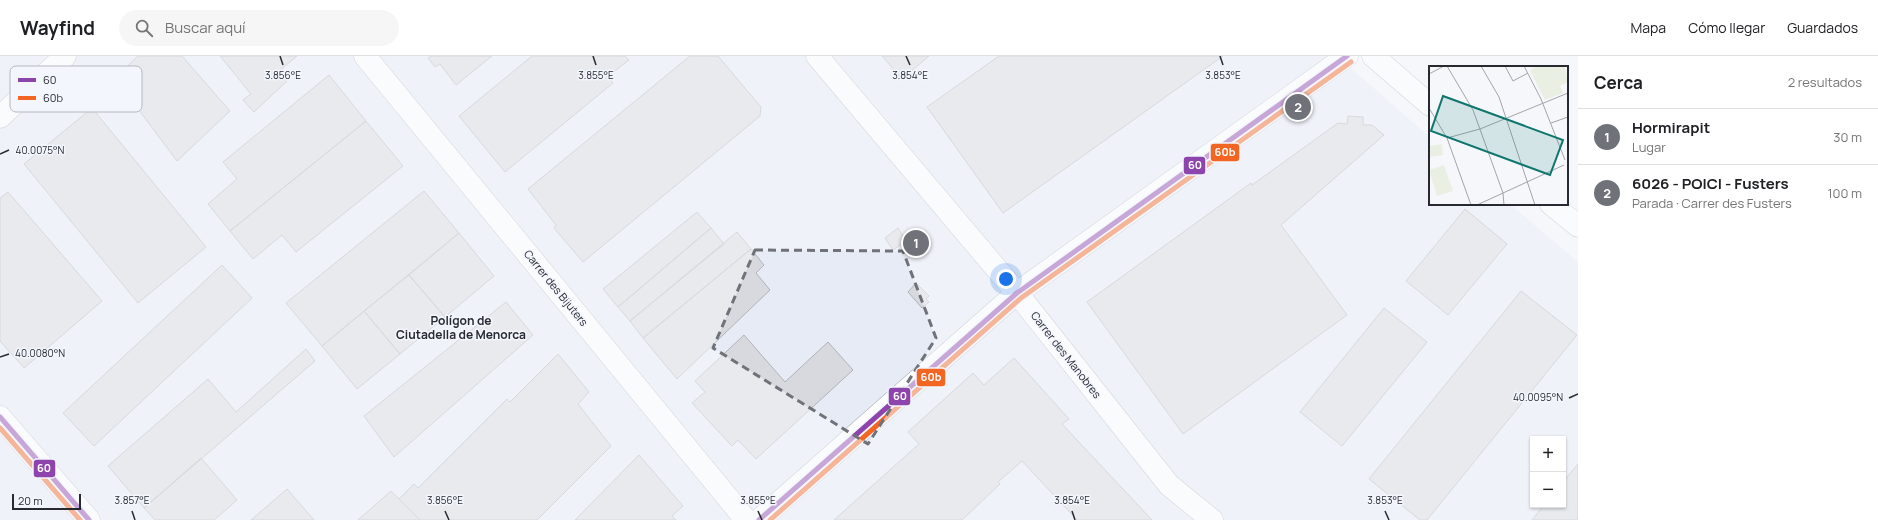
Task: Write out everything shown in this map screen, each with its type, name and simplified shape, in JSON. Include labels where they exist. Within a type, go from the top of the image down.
[{"type":"street","points":[[54,66],[65,56]]},
{"type":"street","name":"Carrer des Bijuters","points":[[365,56],[746,520]]},
{"type":"street","name":"Carrer des Manobres","points":[[817,56],[1017,293],[1169,485],[1212,520]]},
{"type":"street","points":[[759,520],[1017,293],[1347,56]]},
{"type":"street","points":[[1373,56],[1429,104]]},
{"type":"street","points":[[0,117],[10,108]]},
{"type":"street","points":[[1552,205],[1578,226]]},
{"type":"street","points":[[0,417],[89,520]]},
{"type":"highlighted area","points":[[755,250],[903,251],[936,338],[868,444],[713,348]]},
{"type":"shaded area","points":[[0,56],[1337,56],[1429,136],[1429,205],[1511,205],[1578,262],[1578,520],[0,520]]},
{"type":"building","points":[[138,56],[182,56],[230,111],[177,161],[140,112],[142,112],[142,66],[128,66]]},
{"type":"building","points":[[220,56],[297,56],[279,71],[287,81],[254,112],[243,100],[251,94]]},
{"type":"building","points":[[431,56],[492,56],[456,85],[440,64],[435,67],[428,58]]},
{"type":"building","points":[[532,56],[625,56],[629,60],[608,76],[613,83],[505,172],[459,116]]},
{"type":"building","points":[[690,56],[718,56],[761,107],[760,116],[583,262],[554,228],[556,225],[528,189]]},
{"type":"building","points":[[882,56],[929,56],[902,79]]},
{"type":"building","points":[[999,56],[1223,56],[1003,213],[927,107]]},
{"type":"building","points":[[329,75],[366,121],[230,231],[208,204],[237,179],[223,162]]},
{"type":"building","points":[[87,112],[95,112],[206,247],[138,303],[24,164]]},
{"type":"building","points":[[1348,116],[1363,117],[1363,125],[1372,125],[1384,135],[1281,225],[1347,315],[1183,434],[1087,302],[1251,183],[1252,185],[1338,123],[1347,124]]},
{"type":"building","points":[[366,121],[403,166],[296,252],[282,235],[253,259],[230,231]]},
{"type":"building","points":[[424,191],[459,233],[322,346],[286,303]]},
{"type":"building","points":[[8,192],[102,301],[24,368],[0,341],[0,198]]},
{"type":"building","points":[[1465,209],[1507,244],[1448,315],[1406,281]]},
{"type":"building","points":[[697,212],[711,228],[618,307],[603,289]]},
{"type":"building","points":[[711,228],[724,244],[630,321],[618,307]]},
{"type":"building","points":[[898,228],[906,241],[893,250],[885,238]]},
{"type":"building","points":[[737,232],[751,249],[643,338],[630,321]]},
{"type":"building","points":[[459,233],[494,276],[445,317],[409,275]]},
{"type":"building","points":[[915,233],[926,245],[917,252],[907,240]]},
{"type":"building","points":[[751,249],[764,265],[756,273],[770,290],[677,379],[643,338]]},
{"type":"building","points":[[222,265],[252,298],[94,446],[63,413]]},
{"type":"building","points":[[409,275],[445,317],[400,354],[364,311]]},
{"type":"building","points":[[916,283],[929,296],[926,299],[929,302],[922,308],[908,292]]},
{"type":"building","points":[[1521,291],[1577,335],[1427,520],[1420,520],[1369,479]]},
{"type":"building","points":[[506,302],[533,335],[394,457],[364,416]]},
{"type":"building","points":[[1384,308],[1427,342],[1342,446],[1300,412]]},
{"type":"building","points":[[364,311],[400,354],[357,389],[322,346]]},
{"type":"building","points":[[744,335],[785,382],[828,342],[853,370],[756,459],[738,440],[732,446],[692,403],[705,392],[695,381]]},
{"type":"building","points":[[306,349],[315,361],[144,508],[108,466],[208,379],[236,412]]},
{"type":"building","points":[[558,354],[589,392],[578,404],[611,446],[537,520],[420,520],[399,499],[414,484],[418,488],[507,399],[510,402]]},
{"type":"building","points":[[1014,358],[1069,419],[1062,424],[1152,520],[1077,520],[1022,461],[998,482],[1000,484],[962,520],[834,520],[919,444],[908,432],[973,373],[984,385]]},
{"type":"building","points":[[639,455],[683,506],[672,516],[676,520],[575,520]]},
{"type":"building","points":[[201,458],[237,500],[214,520],[155,520],[144,508]]},
{"type":"building","points":[[1578,464],[1578,520],[1532,520],[1542,508],[1566,508],[1566,478]]},
{"type":"building","points":[[287,489],[314,520],[251,520]]},
{"type":"building","points":[[391,491],[420,520],[358,520]]},
{"type":"transit line","name":"60","points":[[759,520],[1017,293],[1347,56]]},
{"type":"transit line","name":"60b","points":[[770,520],[1021,298],[1351,62]]},
{"type":"transit line","name":"60","points":[[0,417],[89,520]]},
{"type":"transit line","name":"60b","points":[[0,428],[80,520]]},
{"type":"place","name":"6026 - POICI - Fusters","points":[[1298,107]]},
{"type":"place","name":"Hormirapit","points":[[916,243]]},
{"type":"district","name":"Polígon de Ciutadella de Menorca","points":[[461,328]]}]
